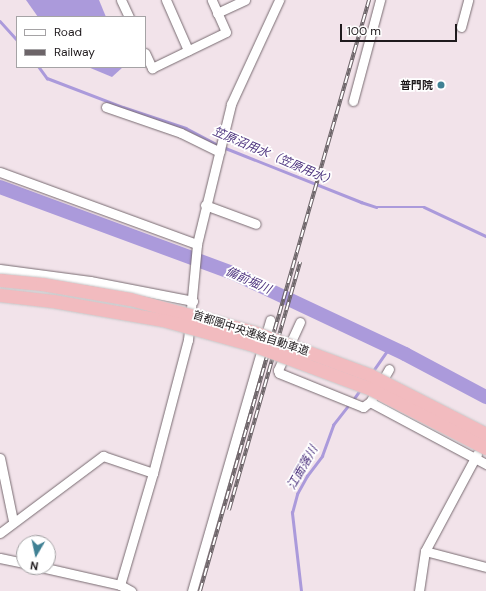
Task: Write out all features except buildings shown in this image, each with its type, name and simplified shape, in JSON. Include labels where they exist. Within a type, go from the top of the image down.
[{"type":"highway","name":"首都圏中央連絡自動車道","points":[[0,280],[42,284],[130,299],[254,332],[370,375],[486,436]]},
{"type":"highway","name":"首都圏中央連絡自動車道","points":[[0,295],[53,301],[155,319],[250,344],[371,389],[486,448]]},
{"type":"street","points":[[121,0],[129,16]]},
{"type":"street","points":[[166,0],[188,50]]},
{"type":"street","points":[[146,55],[152,68],[226,32],[212,0]]},
{"type":"street","points":[[217,13],[245,0]]},
{"type":"street","points":[[120,585],[154,473],[188,340],[193,301],[197,244],[205,205],[223,141],[231,104],[279,0]]},
{"type":"street","points":[[353,101],[380,0]]},
{"type":"street","points":[[461,27],[468,0]]},
{"type":"street","points":[[106,107],[181,133],[220,151]]},
{"type":"street","points":[[0,172],[197,244]]},
{"type":"street","points":[[205,205],[256,224]]},
{"type":"street","points":[[0,269],[90,280],[193,301]]},
{"type":"street","points":[[192,591],[270,320]]},
{"type":"street","points":[[300,322],[278,370],[280,373],[363,408],[370,402],[389,369]]},
{"type":"street","points":[[370,402],[486,464]]},
{"type":"street","points":[[419,591],[425,551],[486,436]]},
{"type":"street","points":[[0,533],[13,521],[103,456],[154,473]]},
{"type":"street","points":[[0,458],[13,521]]},
{"type":"street","points":[[425,551],[486,567]]},
{"type":"street","points":[[0,558],[16,561]]},
{"type":"street","points":[[56,570],[120,585],[131,591]]},
{"type":"shaded area","points":[[26,0],[99,0],[106,16],[37,16]]},
{"type":"shaded area","points":[[90,68],[122,68],[112,77]]},
{"type":"waterway","name":"笠原沼用水（笠原用水）","points":[[0,21],[16,39]]},
{"type":"waterway","name":"笠原沼用水（笠原用水）","points":[[40,68],[47,78],[123,107],[186,128],[218,145]]},
{"type":"waterway","name":"笠原沼用水（笠原用水）","points":[[223,147],[361,202],[376,207],[424,207],[486,236]]},
{"type":"waterway","name":"備前堀川","points":[[0,187],[233,273],[405,354],[486,397]]},
{"type":"waterway","name":"江面落川","points":[[373,371],[390,347]]},
{"type":"waterway","name":"江面落川","points":[[353,400],[360,390]]},
{"type":"waterway","name":"江面落川","points":[[301,591],[292,513],[297,494],[307,476],[322,456],[333,425],[347,407]]},
{"type":"railway","points":[[200,591],[369,0]]},
{"type":"railway","points":[[229,510],[300,262]]},
{"type":"place","name":"普門院","points":[[441,85]]}]
